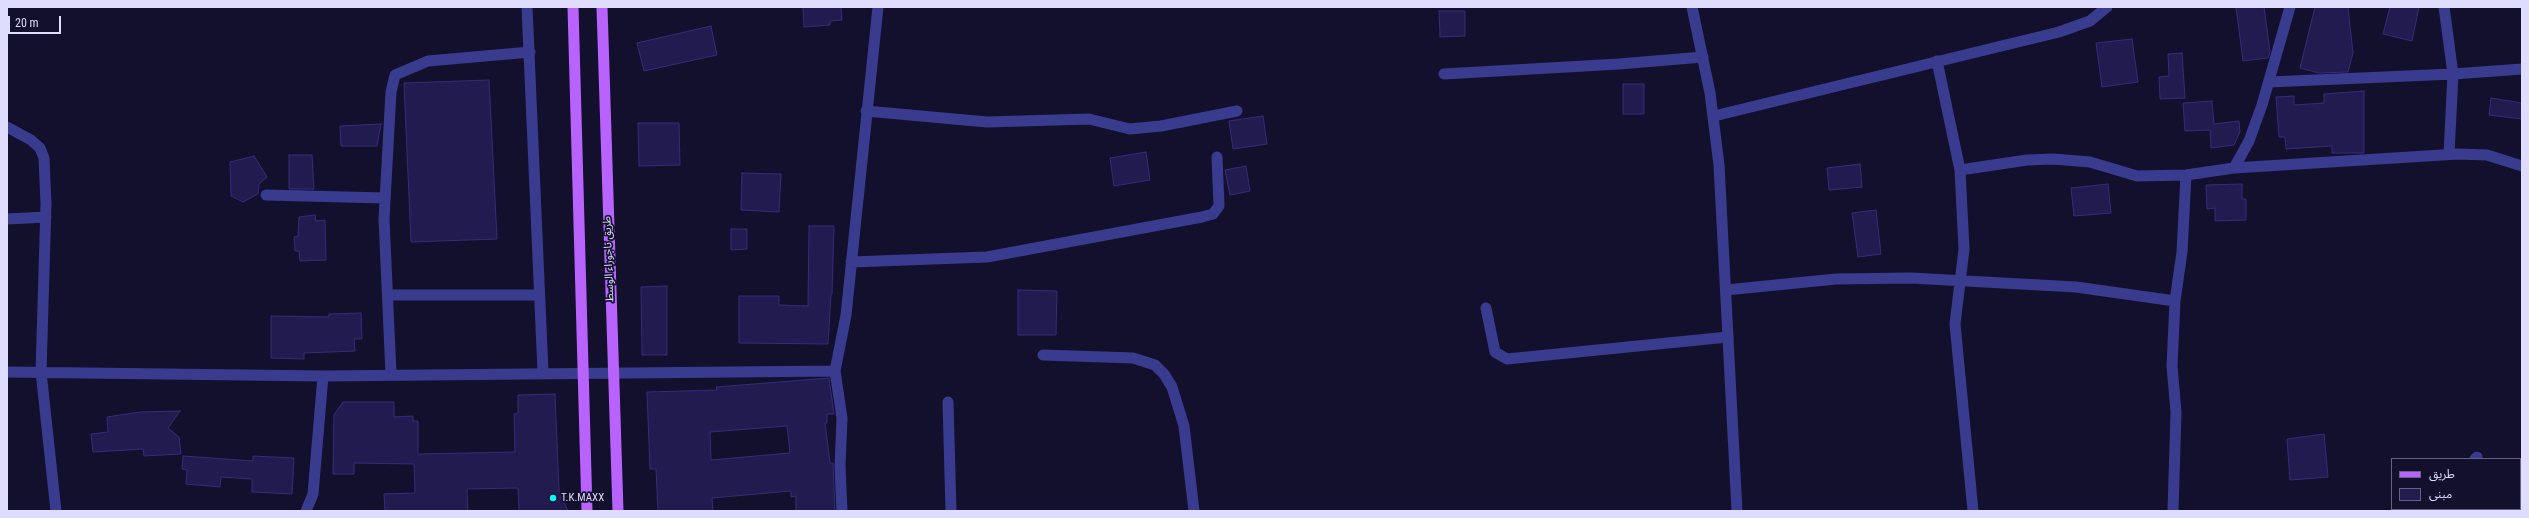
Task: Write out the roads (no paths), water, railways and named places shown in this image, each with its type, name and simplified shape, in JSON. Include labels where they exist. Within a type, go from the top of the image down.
[{"type":"main road","points":[[573,7],[582,374],[588,511]]},
{"type":"main road","name":"طريق تاجوراء الوسط","points":[[602,7],[612,373],[618,511]]},
{"type":"street","points":[[527,7],[543,372]]},
{"type":"street","points":[[842,511],[840,466],[842,418],[835,371],[846,315],[878,7]]},
{"type":"street","points":[[1692,7],[1714,116],[1719,166],[1737,511]]},
{"type":"street","points":[[1714,116],[1937,60],[2077,27],[2090,21],[2107,7]]},
{"type":"street","points":[[2234,168],[2249,141],[2269,82],[2290,7]]},
{"type":"street","points":[[2444,7],[2453,74],[2449,154]]},
{"type":"street","points":[[391,374],[385,198],[391,92],[395,75],[428,61],[530,52]]},
{"type":"street","points":[[1444,74],[1619,64],[1703,57]]},
{"type":"street","points":[[1937,60],[1960,170],[1964,223],[1955,324],[1973,511]]},
{"type":"street","points":[[2269,82],[2453,74],[2522,69]]},
{"type":"street","points":[[866,111],[987,122],[1089,119],[1130,129],[1161,126],[1236,112]]},
{"type":"street","points":[[7,127],[31,140],[40,148],[46,180],[41,372],[56,511]]},
{"type":"street","points":[[1960,170],[2027,160],[2053,159],[2090,162],[2137,176],[2186,175],[2234,168],[2449,154],[2487,155],[2522,166]]},
{"type":"street","points":[[851,262],[987,257],[1202,218],[1213,214],[1219,206],[1217,157]]},
{"type":"street","points":[[2174,511],[2176,412],[2172,366],[2175,302],[2182,252],[2186,175]]},
{"type":"street","points":[[266,195],[385,198]]},
{"type":"street","points":[[7,219],[46,217]]},
{"type":"street","points":[[1726,290],[1850,279],[1911,278],[2076,287],[2175,302]]},
{"type":"street","points":[[388,295],[540,295]]},
{"type":"street","points":[[1486,308],[1495,352],[1507,359],[1728,337]]},
{"type":"street","points":[[1043,354],[1133,358],[1155,365],[1164,374],[1172,387],[1184,426],[1194,511]]},
{"type":"street","points":[[7,372],[323,376],[543,372],[582,374],[835,371]]},
{"type":"street","points":[[306,511],[313,494],[323,376]]},
{"type":"street","points":[[948,402],[952,511]]},
{"type":"place","name":"T.K.MAXX","points":[[553,498]]}]
